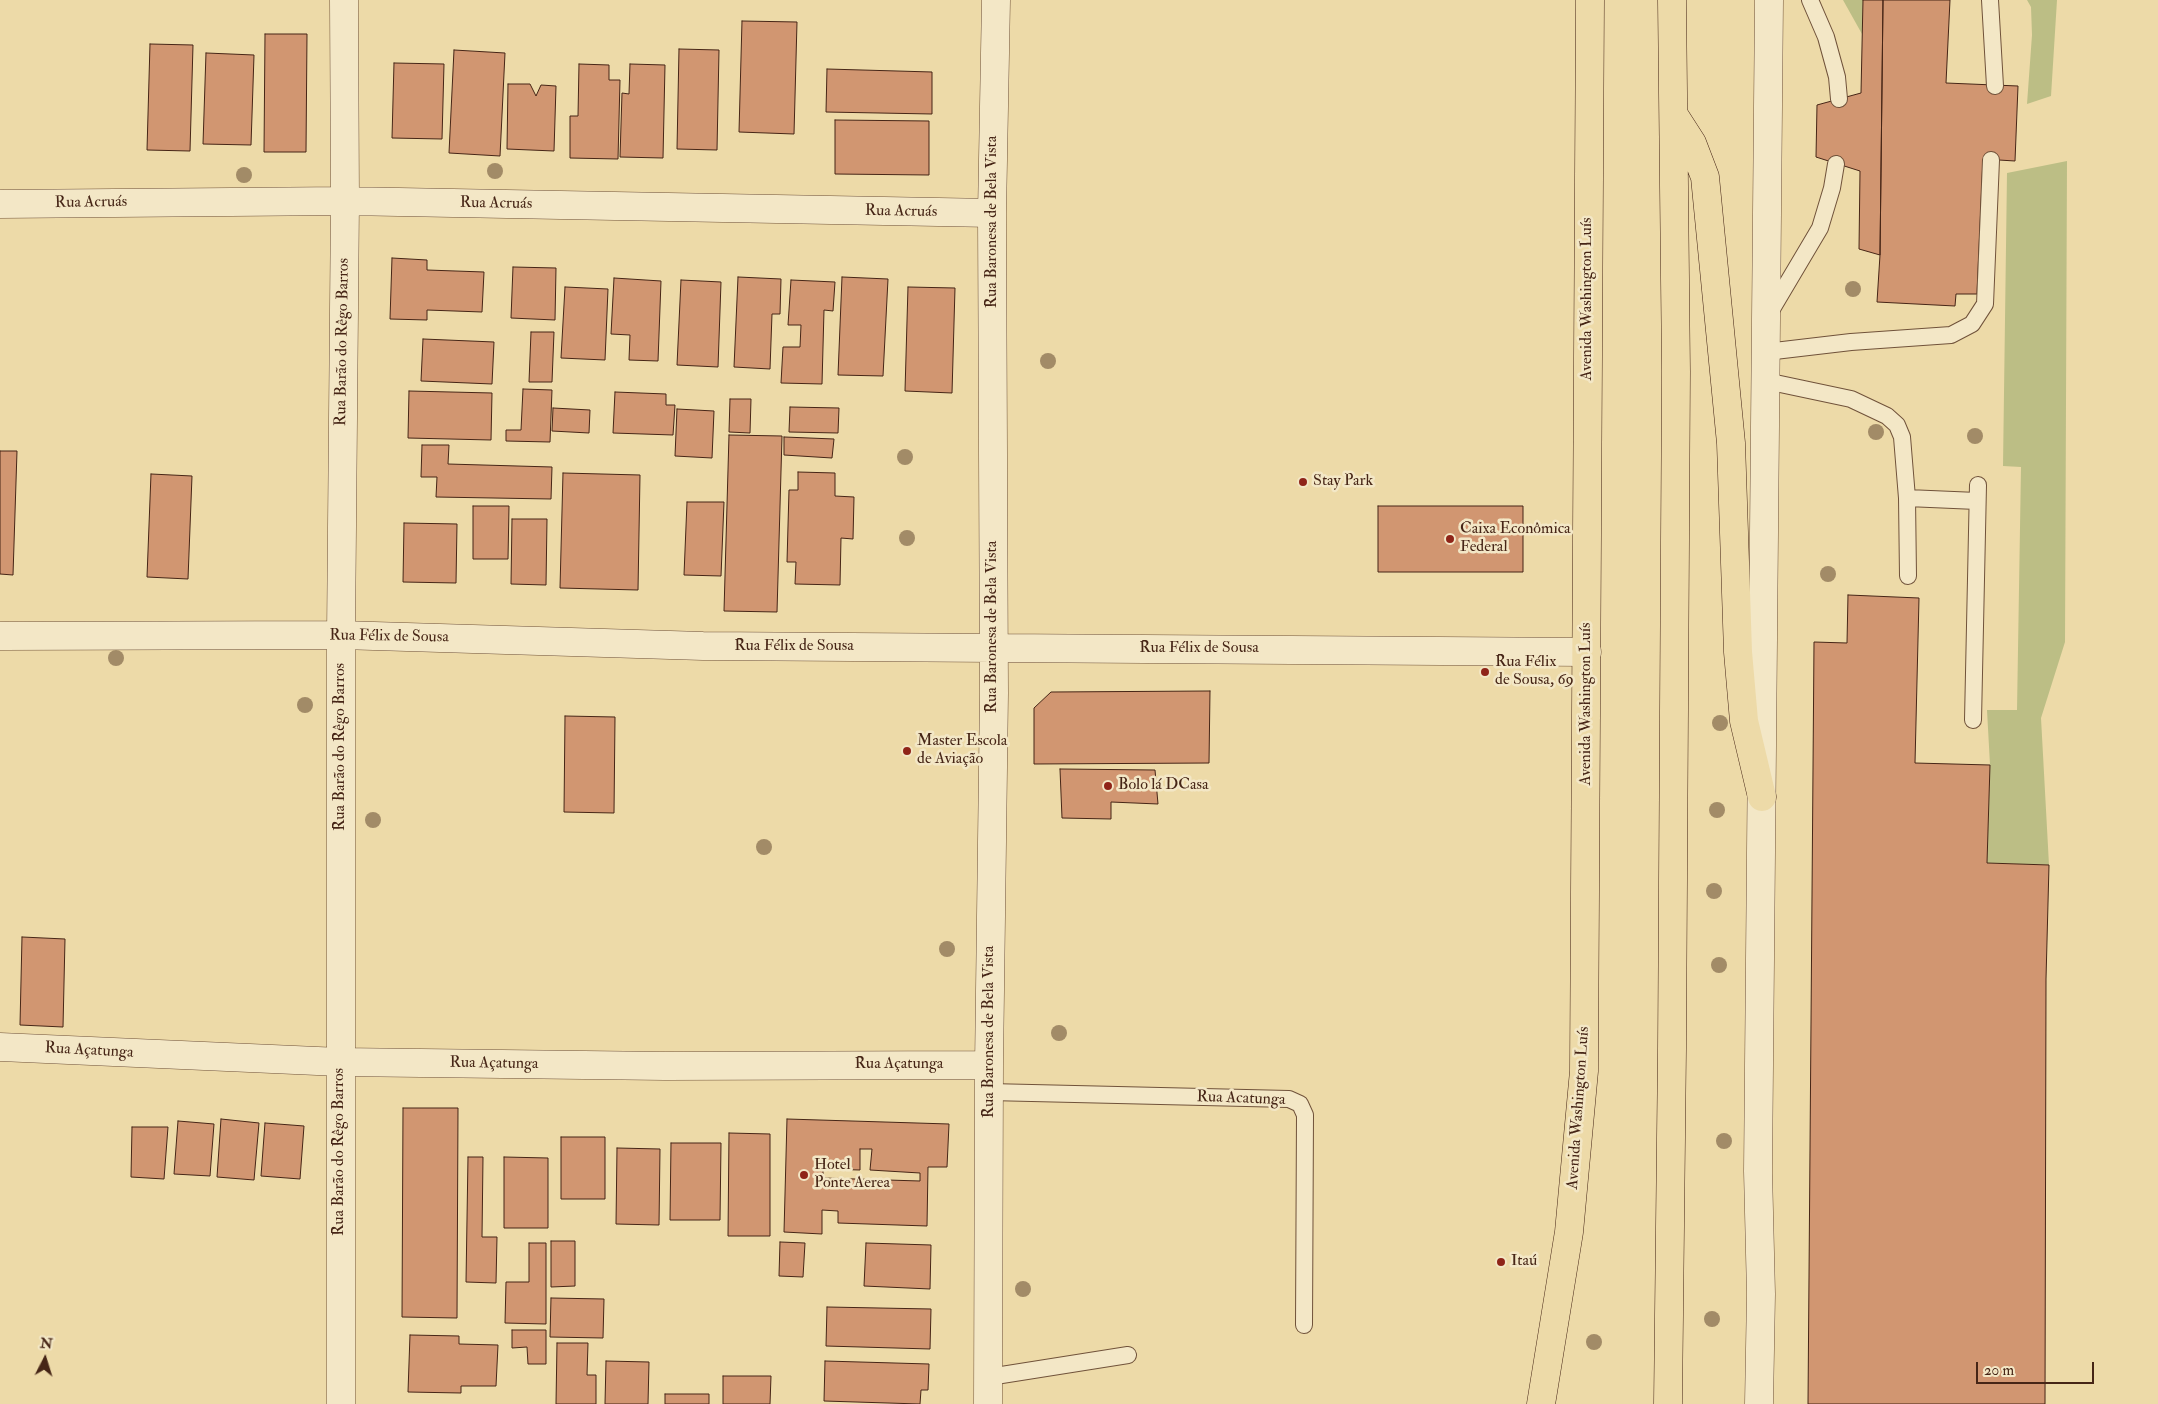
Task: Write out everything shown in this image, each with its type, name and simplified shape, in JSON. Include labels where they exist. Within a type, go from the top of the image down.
[{"type":"highway","name":"Avenida Washington Luís","points":[[1541,1404],[1569,1232],[1584,1071],[1590,0]]},
{"type":"highway","points":[[1668,1404],[1676,411],[1672,0]]},
{"type":"highway","points":[[1674,115],[1692,143],[1705,177],[1732,443],[1739,662],[1744,721],[1762,797]]},
{"type":"street","name":"Rua Barão do Rêgo Barros","points":[[341,1404],[340,1062],[345,201],[344,0]]},
{"type":"street","name":"Rua Baronesa de Bela Vista","points":[[988,1404],[993,648],[992,213],[996,0]]},
{"type":"street","points":[[1759,1404],[1761,1294],[1758,1171],[1769,0]]},
{"type":"street","name":"Rua Acruás","points":[[0,204],[345,201],[992,213]]},
{"type":"street","name":"Rua Félix de Sousa","points":[[0,636],[341,635],[703,646],[1587,652]]},
{"type":"street","name":"Rua Açatunga","points":[[0,1047],[340,1062],[665,1066],[989,1065]]},
{"type":"lane","points":[[1810,0],[1826,37],[1837,77],[1840,99]]},
{"type":"lane","points":[[1990,0],[1995,86]]},
{"type":"lane","points":[[1766,352],[1851,342],[1951,335],[1972,324],[1985,304],[1991,160]]},
{"type":"lane","points":[[1766,318],[1820,228],[1832,188],[1836,164]]},
{"type":"lane","points":[[1766,381],[1851,399],[1887,416],[1897,425],[1902,437],[1908,576]]},
{"type":"lane","points":[[1906,498],[1977,493],[1974,720]]},
{"type":"lane","name":"Rua Acatunga","points":[[989,1092],[1289,1099],[1300,1104],[1305,1115],[1304,1325]]},
{"type":"lane","points":[[989,1377],[1128,1355]]},
{"type":"green space","points":[[1843,0],[1863,0],[1862,34]]},
{"type":"green space","points":[[2027,0],[2057,0],[2051,96],[2027,104],[2032,35],[2031,7]]},
{"type":"green space","points":[[2067,161],[2065,642],[2041,718],[2049,865],[1987,863],[1990,765],[1987,710],[2017,710],[2021,467],[2003,466],[2007,173]]},
{"type":"building","points":[[1863,0],[1883,0],[1880,255],[1859,249],[1860,171],[1816,157],[1817,105],[1861,93]]},
{"type":"building","points":[[1883,0],[1950,0],[1946,83],[2018,86],[2015,161],[1983,159],[1977,294],[1956,294],[1955,306],[1877,302],[1880,255]]},
{"type":"building","points":[[742,21],[797,22],[794,134],[739,132]]},
{"type":"building","points":[[265,34],[307,34],[306,152],[264,152]]},
{"type":"building","points":[[150,44],[193,45],[190,151],[147,150]]},
{"type":"building","points":[[679,49],[719,50],[717,150],[677,149]]},
{"type":"building","points":[[454,50],[505,53],[500,156],[449,153]]},
{"type":"building","points":[[206,53],[254,55],[251,145],[203,144]]},
{"type":"building","points":[[394,63],[444,64],[442,139],[392,138]]},
{"type":"building","points":[[579,64],[609,65],[609,80],[620,80],[618,159],[570,158],[570,116],[578,116]]},
{"type":"building","points":[[630,64],[665,65],[663,158],[620,157],[622,93],[629,94]]},
{"type":"building","points":[[827,69],[932,72],[932,114],[826,112]]},
{"type":"building","points":[[508,84],[530,84],[536,96],[541,85],[556,86],[554,151],[507,149]]},
{"type":"building","points":[[835,120],[929,121],[929,175],[835,174]]},
{"type":"building","points":[[392,258],[427,260],[427,270],[484,272],[482,312],[427,310],[427,320],[390,319]]},
{"type":"building","points":[[513,267],[556,268],[555,320],[511,318]]},
{"type":"building","points":[[738,277],[781,279],[780,314],[772,314],[770,369],[734,367]]},
{"type":"building","points":[[842,277],[888,279],[883,376],[838,375]]},
{"type":"building","points":[[614,278],[661,281],[658,361],[629,360],[630,335],[611,334]]},
{"type":"building","points":[[681,280],[721,282],[718,367],[677,365]]},
{"type":"building","points":[[791,280],[835,282],[833,311],[824,310],[822,384],[781,383],[783,347],[800,347],[801,325],[788,325]]},
{"type":"building","points":[[565,287],[608,289],[605,360],[561,358]]},
{"type":"building","points":[[908,287],[955,288],[952,393],[905,391]]},
{"type":"building","points":[[531,332],[554,332],[552,382],[529,382]]},
{"type":"building","points":[[423,339],[494,342],[492,384],[421,381]]},
{"type":"building","points":[[523,389],[552,390],[550,442],[506,441],[506,430],[521,430]]},
{"type":"building","points":[[409,391],[492,393],[491,440],[408,438]]},
{"type":"building","points":[[615,392],[666,394],[666,405],[675,405],[673,435],[613,433]]},
{"type":"building","points":[[730,399],[751,399],[750,433],[729,432]]},
{"type":"building","points":[[790,407],[839,408],[838,433],[789,432]]},
{"type":"building","points":[[553,408],[590,410],[589,433],[552,431]]},
{"type":"building","points":[[677,409],[714,411],[712,458],[675,456]]},
{"type":"building","points":[[729,435],[782,436],[777,612],[724,611]]},
{"type":"building","points":[[784,437],[834,439],[832,458],[784,455]]},
{"type":"building","points":[[422,445],[449,445],[448,464],[552,467],[551,499],[436,497],[437,477],[421,477]]},
{"type":"building","points":[[0,451],[17,451],[13,575],[0,574]]},
{"type":"building","points":[[798,472],[835,473],[835,496],[854,497],[853,539],[841,538],[840,585],[795,584],[796,562],[787,562],[789,490],[798,490]]},
{"type":"building","points":[[563,473],[640,475],[638,590],[560,588]]},
{"type":"building","points":[[151,474],[192,476],[188,579],[147,577]]},
{"type":"building","points":[[687,502],[724,502],[721,576],[684,575]]},
{"type":"building","points":[[473,506],[509,506],[508,559],[473,559]]},
{"type":"building","name":"Caixa Econômica Federal","points":[[1378,506],[1523,506],[1523,572],[1378,572]]},
{"type":"building","points":[[512,519],[547,519],[546,585],[511,584]]},
{"type":"building","points":[[404,523],[457,524],[456,583],[403,582]]},
{"type":"building","points":[[1848,595],[1919,598],[1915,763],[1990,765],[1987,863],[2049,865],[2046,979],[2045,1404],[1808,1404],[1814,642],[1847,643]]},
{"type":"building","points":[[1210,691],[1209,763],[1034,764],[1034,708],[1051,692]]},
{"type":"building","points":[[565,716],[615,717],[614,813],[564,812]]},
{"type":"building","name":"Bolo lá DCasa","points":[[1060,769],[1155,770],[1158,804],[1111,802],[1111,819],[1062,818]]},
{"type":"building","points":[[22,937],[65,939],[63,1027],[20,1025]]},
{"type":"building","points":[[403,1108],[458,1108],[457,1318],[402,1317]]},
{"type":"building","points":[[221,1119],[259,1123],[254,1180],[217,1177]]},
{"type":"building","name":"Hotel Ponte Aerea","points":[[787,1119],[949,1124],[947,1167],[928,1167],[927,1226],[838,1223],[838,1211],[822,1210],[822,1234],[784,1232]],"holes":[[[860,1149],[872,1149],[870,1170],[920,1173],[920,1181],[823,1178],[823,1169],[860,1170]]]},
{"type":"building","points":[[178,1121],[214,1124],[210,1176],[174,1174]]},
{"type":"building","points":[[265,1123],[304,1126],[300,1179],[261,1176]]},
{"type":"building","points":[[132,1127],[168,1127],[164,1179],[131,1177]]},
{"type":"building","points":[[729,1133],[770,1134],[770,1236],[728,1236]]},
{"type":"building","points":[[561,1137],[605,1137],[605,1199],[561,1199]]},
{"type":"building","points":[[671,1143],[721,1143],[720,1220],[670,1220]]},
{"type":"building","points":[[617,1148],[660,1149],[659,1225],[616,1224]]},
{"type":"building","points":[[468,1157],[483,1157],[482,1237],[497,1237],[496,1283],[466,1282]]},
{"type":"building","points":[[504,1157],[548,1158],[548,1228],[504,1228]]},
{"type":"building","points":[[551,1241],[575,1241],[575,1286],[551,1287]]},
{"type":"building","points":[[780,1242],[805,1243],[803,1277],[779,1276]]},
{"type":"building","points":[[529,1243],[546,1243],[546,1324],[505,1323],[506,1282],[529,1282]]},
{"type":"building","points":[[866,1243],[931,1245],[930,1289],[864,1286]]},
{"type":"building","points":[[551,1298],[604,1299],[603,1338],[550,1337]]},
{"type":"building","points":[[827,1307],[931,1309],[930,1349],[826,1346]]},
{"type":"building","points":[[512,1330],[546,1330],[546,1364],[528,1364],[527,1347],[512,1348]]},
{"type":"building","points":[[410,1335],[459,1336],[459,1344],[498,1345],[496,1386],[461,1386],[461,1393],[408,1392]]},
{"type":"building","points":[[557,1343],[588,1343],[587,1375],[596,1375],[596,1404],[556,1404]]},
{"type":"building","points":[[606,1361],[649,1362],[648,1404],[605,1404]]},
{"type":"building","points":[[825,1361],[929,1364],[928,1390],[921,1390],[920,1404],[824,1401]]},
{"type":"building","points":[[723,1376],[771,1376],[770,1404],[723,1404]]},
{"type":"building","points":[[665,1394],[709,1394],[709,1404],[665,1404]]},
{"type":"place","name":"Stay Park","points":[[1303,482]]},
{"type":"place","name":"Caixa Econômica Federal","points":[[1450,539]]},
{"type":"place","name":"Rua Félix de Sousa, 69","points":[[1485,672]]},
{"type":"place","name":"Master Escola de Aviação","points":[[907,751]]},
{"type":"place","name":"Bolo lá DCasa","points":[[1108,786]]},
{"type":"place","name":"Hotel Ponte Aerea","points":[[804,1175]]},
{"type":"place","name":"Itaú","points":[[1501,1262]]}]
